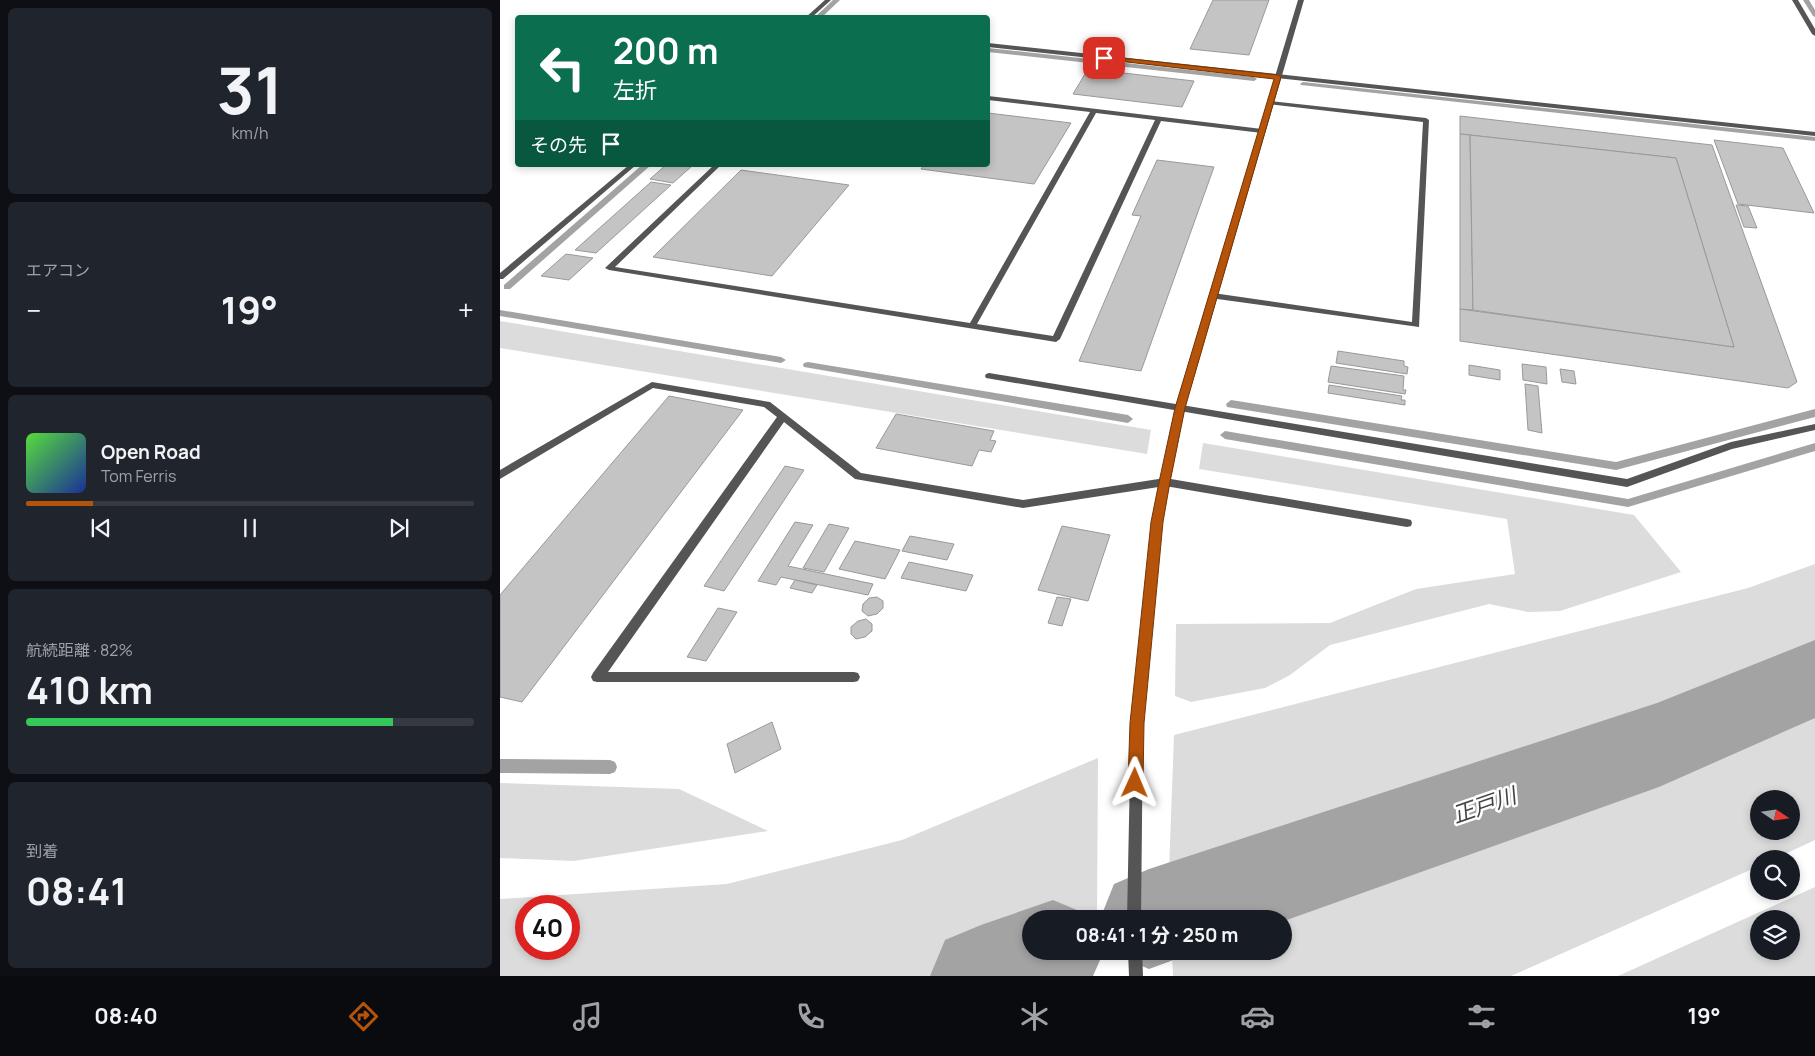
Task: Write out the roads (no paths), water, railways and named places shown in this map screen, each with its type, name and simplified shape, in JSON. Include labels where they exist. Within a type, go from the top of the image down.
[{"type":"street","points":[[811,15],[828,0]]},
{"type":"street","points":[[1134,910],[1137,723],[1156,532],[1165,482],[1180,408],[1301,0]]},
{"type":"street","points":[[1794,0],[1815,34]]},
{"type":"street","points":[[990,45],[1815,134]]},
{"type":"street","points":[[990,98],[1262,130]]},
{"type":"street","points":[[1213,296],[1416,326],[1426,120],[1270,103]]},
{"type":"street","points":[[972,326],[1094,111]]},
{"type":"street","points":[[716,167],[609,268],[1056,339],[1159,118]]},
{"type":"street","points":[[500,277],[631,167]]},
{"type":"street","points":[[989,376],[1627,483],[1732,446],[1815,427]]},
{"type":"street","points":[[500,474],[652,385],[766,404],[858,476],[1023,504],[1165,482],[1407,523]]},
{"type":"street","points":[[783,416],[597,677],[854,677]]},
{"type":"street","points":[[1135,960],[1136,976]]},
{"type":"waterway","points":[[820,15],[837,0]]},
{"type":"waterway","points":[[1806,0],[1815,15]]},
{"type":"waterway","points":[[990,50],[1254,79]]},
{"type":"waterway","points":[[1303,84],[1815,139]]},
{"type":"waterway","points":[[507,287],[645,167]]},
{"type":"waterway","points":[[500,313],[781,360]]},
{"type":"waterway","points":[[808,365],[1128,419]]},
{"type":"waterway","points":[[1231,404],[1616,466],[1815,413]]},
{"type":"waterway","points":[[1225,435],[1628,503],[1815,447]]},
{"type":"waterway","name":"正戸川","points":[[1175,910],[1659,745],[1815,678]]},
{"type":"waterway","points":[[500,766],[610,767]]},
{"type":"waterway","name":"正戸川","points":[[981,976],[1027,960]]}]
